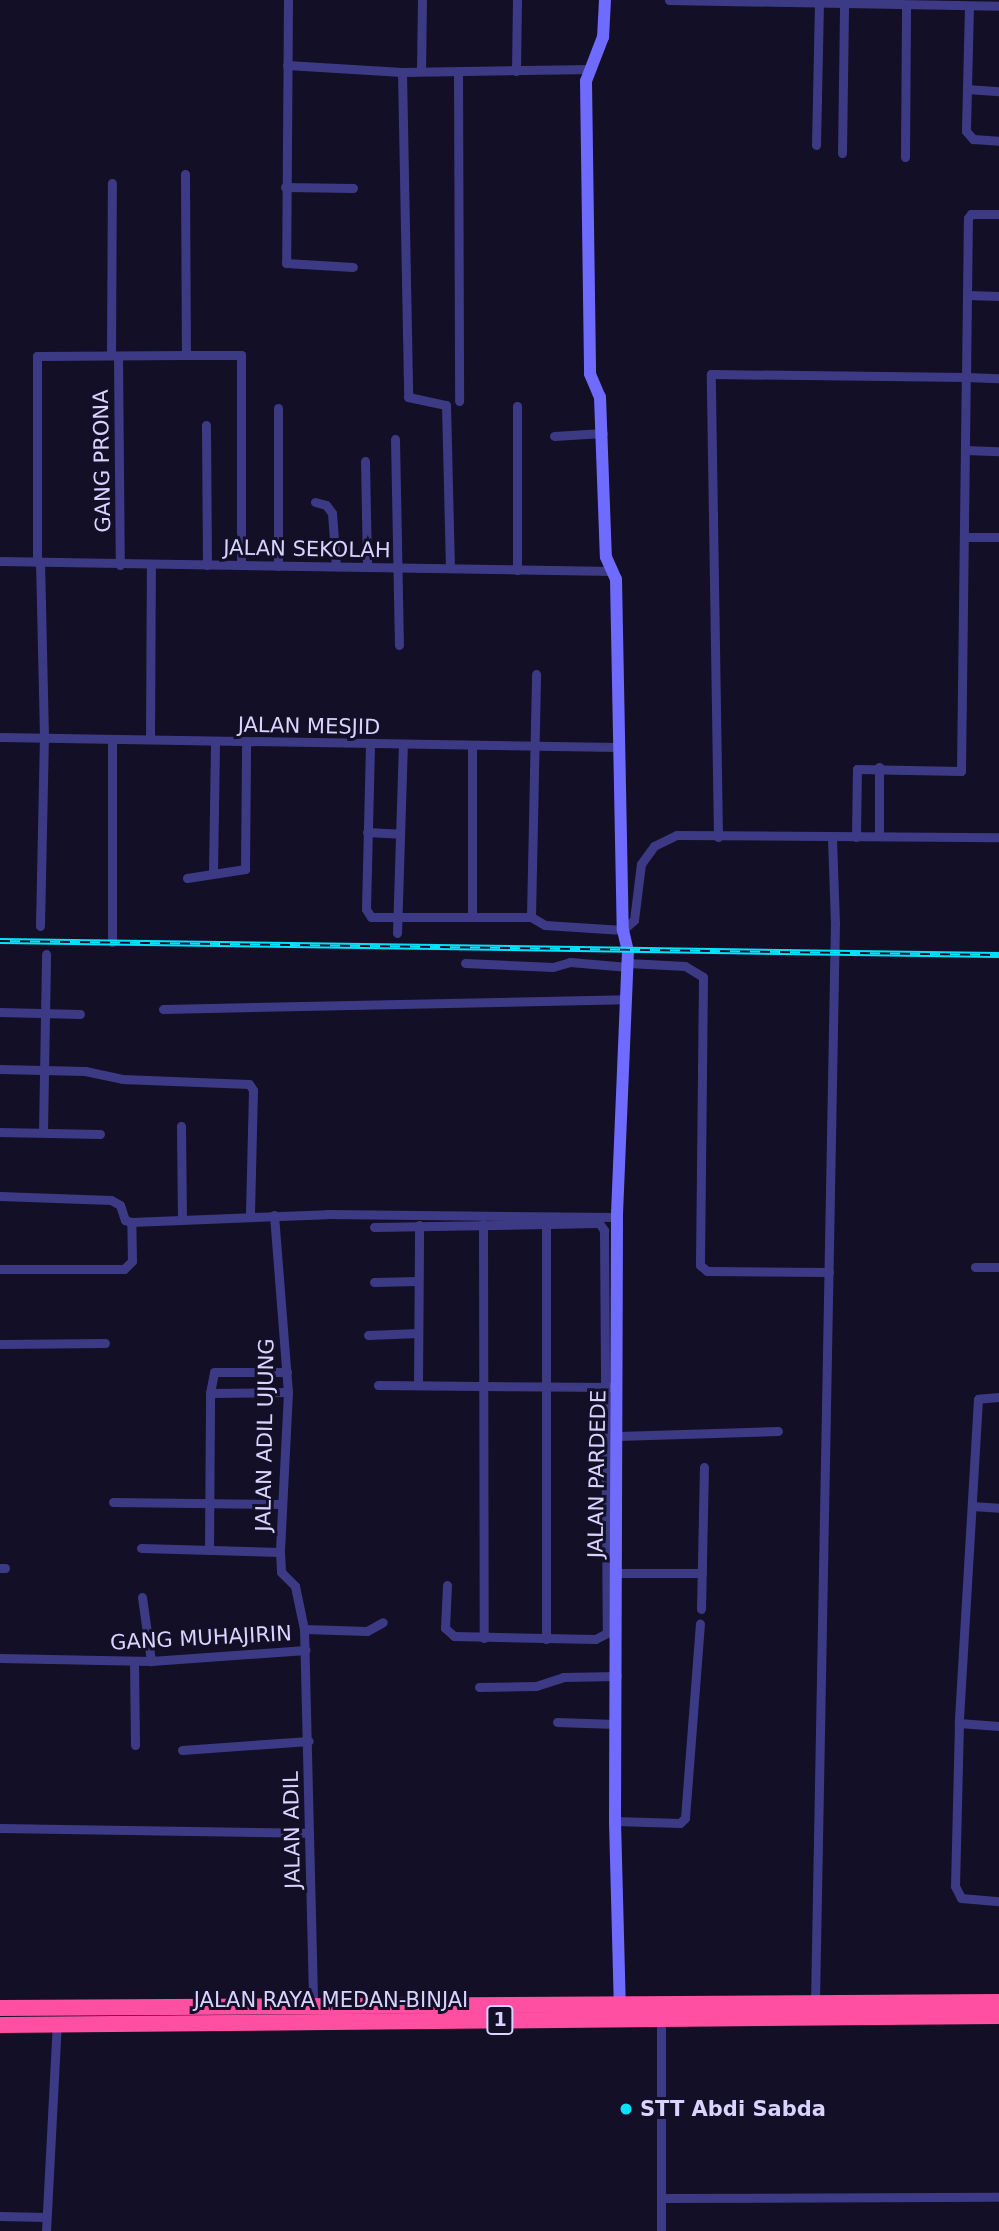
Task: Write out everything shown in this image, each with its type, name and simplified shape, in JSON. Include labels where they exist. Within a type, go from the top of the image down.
[{"type":"highway","name":"JALAN RAYA MEDAN-BINJAI","points":[[0,2008],[57,2016],[620,2012],[815,2002],[999,2002]]},
{"type":"highway","name":"JALAN RAYA MEDAN-BINJAI","points":[[0,2025],[57,2016],[313,2009],[620,2012]]},
{"type":"highway","name":"JALAN RAYA MEDAN-BINJAI","points":[[661,2011],[999,2016]]},
{"type":"street","points":[[288,0],[286,263],[353,267]]},
{"type":"street","points":[[421,71],[422,0]]},
{"type":"street","points":[[516,71],[517,0]]},
{"type":"street","name":"JALAN PARDEDE","points":[[605,0],[603,37],[586,81],[590,374],[600,397],[606,545],[612,571],[623,930],[628,965],[612,1387],[618,1436],[615,1821],[620,2012]]},
{"type":"street","points":[[669,0],[999,6]]},
{"type":"street","points":[[816,145],[819,2]]},
{"type":"street","points":[[842,153],[844,3]]},
{"type":"street","points":[[905,158],[906,6]]},
{"type":"street","points":[[968,6],[966,131],[973,139],[999,141]]},
{"type":"street","points":[[287,65],[402,72],[591,69]]},
{"type":"street","points":[[458,71],[459,401]]},
{"type":"street","points":[[402,72],[408,397],[446,405],[450,568]]},
{"type":"street","points":[[967,89],[999,91]]},
{"type":"street","points":[[186,174],[186,355]]},
{"type":"street","name":"GANG PRONA","points":[[112,183],[120,565]]},
{"type":"street","points":[[285,187],[353,188]]},
{"type":"street","points":[[856,836],[856,773],[879,767],[961,771],[967,537],[965,450],[968,218],[976,213],[999,214]]},
{"type":"street","points":[[968,295],[999,296]]},
{"type":"street","points":[[40,926],[44,737],[38,562],[37,356],[241,355],[240,565]]},
{"type":"street","points":[[718,838],[711,374],[999,378]]},
{"type":"street","points":[[517,406],[517,570]]},
{"type":"street","points":[[278,408],[278,566]]},
{"type":"street","points":[[205,425],[207,565]]},
{"type":"street","points":[[554,436],[603,433]]},
{"type":"street","points":[[395,439],[399,645]]},
{"type":"street","points":[[965,450],[999,452]]},
{"type":"street","points":[[365,461],[367,567]]},
{"type":"street","points":[[315,502],[326,505],[332,513],[336,566]]},
{"type":"street","points":[[967,537],[999,537]]},
{"type":"street","name":"JALAN SEKOLAH","points":[[0,561],[151,566],[612,571]]},
{"type":"street","points":[[150,739],[151,566]]},
{"type":"street","points":[[531,917],[536,674]]},
{"type":"street","name":"JALAN MESJID","points":[[0,737],[150,739],[215,743],[618,747]]},
{"type":"street","points":[[112,942],[113,739]]},
{"type":"street","points":[[213,873],[215,743]]},
{"type":"street","points":[[187,878],[245,869],[246,743]]},
{"type":"street","points":[[370,745],[367,912],[398,918],[472,915],[531,917],[545,925],[623,930],[634,920],[641,864],[654,846],[677,835],[718,838],[999,837]]},
{"type":"street","points":[[397,933],[403,745]]},
{"type":"street","points":[[472,746],[472,915]]},
{"type":"street","points":[[879,767],[879,836]]},
{"type":"street","points":[[367,832],[400,834]]},
{"type":"street","points":[[815,2002],[835,923],[832,838]]},
{"type":"street","points":[[43,1132],[46,954]]},
{"type":"street","points":[[465,964],[553,967],[570,962],[685,965],[703,977],[700,1265],[707,1271],[829,1272]]},
{"type":"street","points":[[163,1009],[626,999]]},
{"type":"street","points":[[0,1012],[80,1014]]},
{"type":"street","points":[[0,1069],[44,1069],[122,1079],[249,1084],[254,1090],[250,1216]]},
{"type":"street","points":[[181,1126],[182,1219]]},
{"type":"street","points":[[0,1132],[100,1134]]},
{"type":"street","points":[[0,1196],[111,1200],[120,1205],[125,1220],[131,1222],[274,1215],[617,1217]]},
{"type":"street","name":"JALAN ADIL UJUNG","points":[[274,1215],[288,1392],[281,1504],[281,1572],[295,1586],[306,1650]]},
{"type":"street","points":[[0,1269],[124,1269],[132,1261],[131,1222]]},
{"type":"street","points":[[418,1385],[419,1224]]},
{"type":"street","points":[[374,1227],[419,1224],[603,1227],[612,1387],[607,1633],[594,1639],[484,1638],[448,1634],[447,1586]]},
{"type":"street","points":[[483,1224],[484,1638]]},
{"type":"street","points":[[546,1224],[544,1386],[547,1639]]},
{"type":"street","points":[[975,1268],[999,1267]]},
{"type":"street","points":[[374,1282],[418,1281]]},
{"type":"street","points":[[368,1335],[418,1333]]},
{"type":"street","points":[[0,1344],[105,1343]]},
{"type":"street","points":[[209,1550],[210,1393],[214,1372],[287,1372]]},
{"type":"street","points":[[378,1385],[612,1387]]},
{"type":"street","points":[[210,1393],[288,1392]]},
{"type":"street","points":[[999,1397],[978,1399],[959,1724],[955,1886],[961,1898],[999,1901]]},
{"type":"street","points":[[618,1436],[778,1431]]},
{"type":"street","points":[[701,1609],[704,1467]]},
{"type":"street","points":[[113,1502],[281,1504]]},
{"type":"street","points":[[972,1506],[999,1508]]},
{"type":"street","points":[[141,1548],[280,1552]]},
{"type":"street","points":[[615,1573],[702,1573]]},
{"type":"street","points":[[142,1597],[151,1661]]},
{"type":"street","name":"GANG MUHAJIRIN","points":[[304,1629],[367,1632],[383,1622]]},
{"type":"street","points":[[615,1821],[680,1823],[685,1818],[696,1717],[700,1624]]},
{"type":"street","name":"GANG MUHAJIRIN","points":[[0,1658],[151,1661],[306,1650]]},
{"type":"street","name":"JALAN ADIL","points":[[306,1650],[313,2009]]},
{"type":"street","points":[[135,1661],[135,1745]]},
{"type":"street","points":[[479,1687],[536,1686],[563,1677],[617,1676]]},
{"type":"street","points":[[556,1722],[615,1724]]},
{"type":"street","points":[[959,1724],[999,1726]]},
{"type":"street","points":[[182,1750],[309,1741]]},
{"type":"street","points":[[0,1828],[309,1833]]},
{"type":"street","points":[[661,2011],[661,2231]]},
{"type":"street","points":[[46,2231],[57,2016]]},
{"type":"street","points":[[662,2198],[999,2197]]},
{"type":"street","points":[[0,2216],[46,2217]]},
{"type":"railway","points":[[0,941],[999,955]]},
{"type":"place","name":"STT Abdi Sabda","points":[[626,2109]]}]
